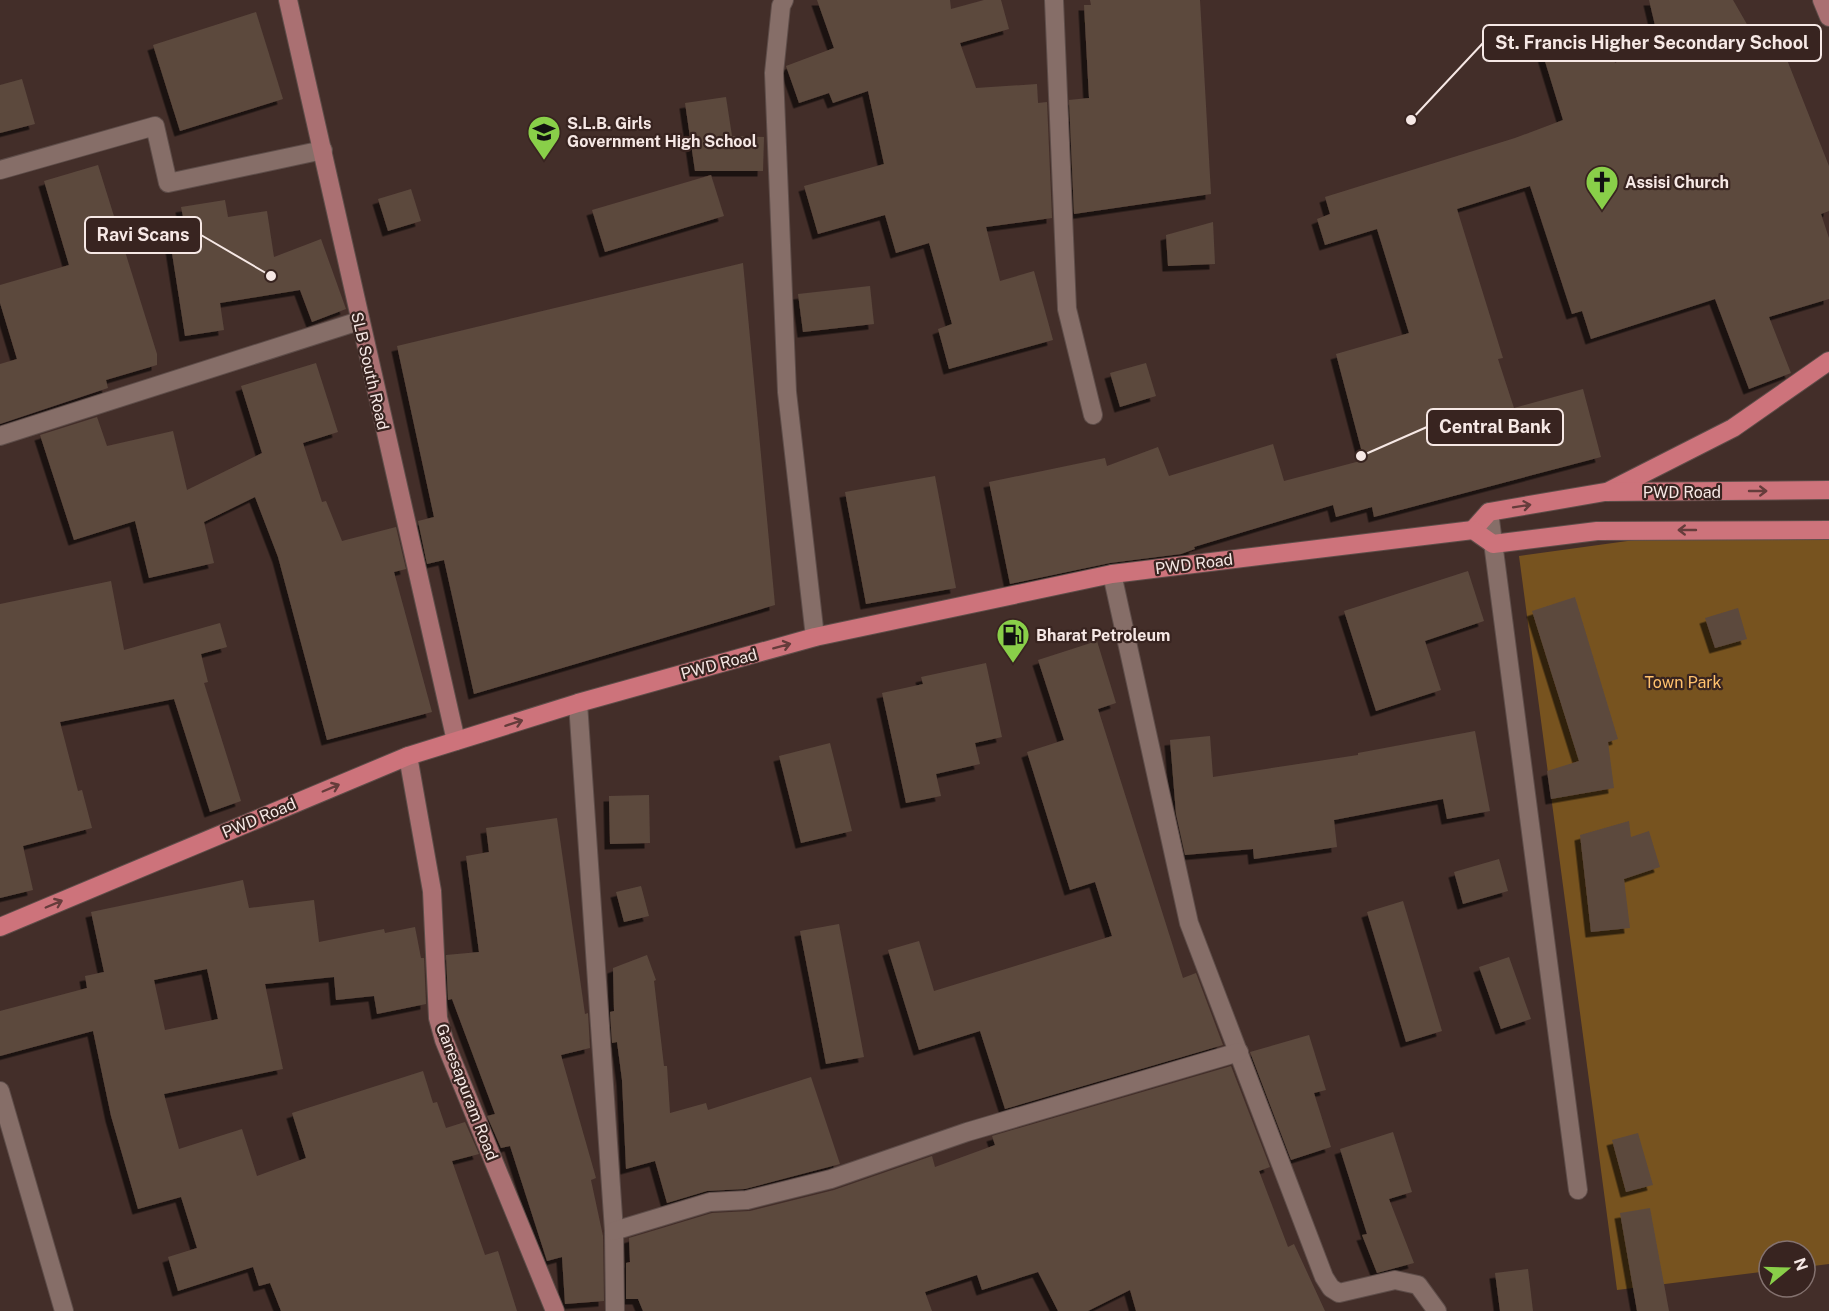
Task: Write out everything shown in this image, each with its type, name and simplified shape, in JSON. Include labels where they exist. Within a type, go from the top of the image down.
[{"type":"main road","points":[[1605,492],[1733,428],[1829,361]]},
{"type":"main road","name":"PWD Road","points":[[1489,512],[1605,492],[1829,490]]},
{"type":"main road","points":[[1489,512],[1473,530],[1493,544],[1597,531],[1829,530]]},
{"type":"main road","name":"PWD Road","points":[[0,927],[408,756],[578,703],[815,637],[1112,574],[1473,530]]},
{"type":"street","name":"SLB South Road","points":[[288,0],[456,741]]},
{"type":"street","points":[[784,0],[781,6],[774,73],[787,392],[815,637]]},
{"type":"street","points":[[1054,0],[1067,309],[1093,415]]},
{"type":"street","points":[[1822,0],[1829,17]]},
{"type":"street","points":[[0,170],[154,126],[168,183],[323,150]]},
{"type":"street","points":[[0,436],[359,321]]},
{"type":"street","points":[[1489,512],[1578,1190]]},
{"type":"street","points":[[1112,574],[1189,923],[1324,1277],[1330,1288],[1339,1293],[1395,1280],[1418,1285],[1437,1311]]},
{"type":"street","points":[[578,703],[614,1230],[615,1311]]},
{"type":"street","name":"Ganesapuram Road","points":[[408,756],[432,891],[438,1018],[444,1040],[555,1311]]},
{"type":"street","points":[[614,1230],[710,1202],[747,1200],[831,1179],[967,1132],[1239,1053]]},
{"type":"street","points":[[0,1091],[64,1311]]},
{"type":"green space","name":"Town Park","points":[[1700,531],[1829,538],[1829,1264],[1817,1266],[1817,1239],[1757,1239],[1757,1272],[1617,1290],[1519,556]]},
{"type":"building","points":[[817,0],[950,0],[951,9],[984,0],[1001,0],[1009,29],[960,43],[976,88],[1037,84],[1038,103],[1047,102],[1052,218],[986,227],[1000,281],[1034,271],[1053,340],[949,369],[938,329],[952,324],[929,243],[896,253],[885,215],[818,234],[804,186],[884,164],[868,91],[833,103],[829,93],[799,103],[786,66],[834,48]]},
{"type":"building","points":[[1090,0],[1200,0],[1211,194],[1074,214],[1069,100],[1089,98],[1084,5],[1091,5]]},
{"type":"building","points":[[1649,0],[1733,0],[1756,40],[1776,32],[1829,166],[1829,211],[1821,214],[1829,238],[1829,299],[1769,317],[1791,373],[1749,389],[1715,299],[1591,339],[1582,311],[1572,314],[1530,186],[1457,209],[1503,358],[1498,359],[1514,408],[1583,389],[1601,457],[1374,517],[1372,507],[1336,517],[1333,505],[1194,547],[1195,549],[1181,554],[1110,563],[1010,584],[989,482],[1105,458],[1107,466],[1158,447],[1169,476],[1273,444],[1284,481],[1364,460],[1336,354],[1409,333],[1377,229],[1325,245],[1317,219],[1330,214],[1325,197],[1515,138],[1563,120],[1540,45],[1604,26],[1615,63],[1658,38]]},
{"type":"building","points":[[256,12],[283,99],[180,131],[153,45]]},
{"type":"building","points":[[22,79],[35,124],[0,133],[0,85]]},
{"type":"building","points":[[726,97],[732,136],[764,137],[763,171],[695,171],[685,103]]},
{"type":"building","points":[[98,165],[157,354],[157,365],[106,380],[108,388],[0,424],[0,364],[17,359],[0,303],[0,285],[69,265],[44,181]]},
{"type":"building","points":[[711,175],[724,216],[605,252],[592,210]]},
{"type":"building","points":[[411,189],[421,221],[388,231],[378,199]]},
{"type":"building","points":[[225,200],[228,217],[267,211],[274,257],[321,239],[346,309],[312,322],[300,290],[220,303],[224,330],[185,336],[169,234],[186,231],[181,207]]},
{"type":"building","points":[[1213,222],[1215,264],[1168,266],[1166,235]]},
{"type":"building","points":[[743,263],[775,605],[474,694],[444,560],[427,564],[418,521],[434,517],[397,346]]},
{"type":"building","points":[[870,286],[874,324],[803,332],[798,294]]},
{"type":"building","points":[[316,363],[338,432],[303,443],[322,502],[326,501],[342,541],[396,527],[406,569],[394,572],[432,712],[327,740],[278,557],[255,497],[204,522],[214,563],[149,578],[135,521],[74,540],[40,435],[97,417],[107,446],[173,431],[187,490],[262,453],[241,386]]},
{"type":"building","points":[[1146,363],[1156,396],[1120,407],[1110,373]]},
{"type":"building","points":[[935,476],[956,588],[866,604],[845,492]]},
{"type":"building","points":[[1468,571],[1484,621],[1425,641],[1441,690],[1376,711],[1344,611]]},
{"type":"building","points":[[111,581],[124,650],[220,623],[227,647],[201,654],[208,682],[204,683],[241,801],[210,812],[174,699],[60,722],[78,791],[82,790],[92,828],[23,846],[33,890],[0,898],[0,604]]},
{"type":"building","points":[[1575,597],[1618,739],[1608,742],[1614,788],[1551,799],[1547,771],[1579,761],[1532,611]]},
{"type":"building","points":[[1738,608],[1747,639],[1715,648],[1705,618]]},
{"type":"building","points":[[1097,641],[1116,703],[1098,709],[1183,978],[1196,973],[1223,1045],[1005,1109],[980,1031],[919,1050],[888,950],[919,941],[934,991],[1112,936],[1095,882],[1070,890],[1027,752],[1064,740],[1038,660]]},
{"type":"building","points":[[986,663],[1002,737],[975,743],[980,764],[936,774],[941,796],[906,803],[882,693],[923,684],[921,677]]},
{"type":"building","points":[[1475,731],[1490,811],[1447,819],[1443,799],[1334,820],[1337,847],[1254,859],[1253,849],[1185,855],[1176,814],[1170,740],[1210,736],[1213,777],[1358,755],[1358,753]]},
{"type":"building","points":[[830,743],[852,831],[801,843],[779,756]]},
{"type":"building","points":[[649,795],[650,843],[610,844],[609,796]]},
{"type":"building","points":[[557,818],[585,1014],[588,1013],[590,1048],[561,1055],[596,1178],[591,1180],[603,1236],[604,1301],[565,1304],[562,1257],[547,1261],[510,1146],[501,1148],[487,1116],[495,1114],[452,999],[448,1000],[446,955],[479,952],[466,856],[489,852],[486,828]]},
{"type":"building","points":[[1629,821],[1631,837],[1649,831],[1660,867],[1624,879],[1630,928],[1591,932],[1580,835]]},
{"type":"building","points":[[1499,859],[1508,891],[1463,904],[1454,872]]},
{"type":"building","points":[[243,880],[249,908],[314,900],[319,942],[384,929],[385,933],[415,927],[421,958],[424,958],[426,1004],[377,1014],[374,996],[336,1000],[334,977],[265,984],[283,1069],[164,1094],[179,1149],[242,1129],[257,1176],[306,1158],[292,1113],[423,1071],[433,1103],[437,1102],[446,1128],[465,1122],[479,1154],[452,1161],[485,1255],[498,1251],[517,1311],[281,1311],[270,1283],[259,1286],[253,1267],[178,1291],[168,1257],[197,1248],[181,1197],[138,1209],[111,1116],[93,1031],[0,1056],[0,1011],[87,988],[85,976],[104,972],[91,912]],"holes":[[[207,969],[218,1019],[165,1030],[154,980]]]},
{"type":"building","points":[[641,886],[649,916],[624,922],[616,892]]},
{"type":"building","points":[[1403,901],[1442,1031],[1406,1042],[1367,912]]},
{"type":"building","points":[[839,924],[864,1057],[826,1064],[800,931]]},
{"type":"building","points":[[647,955],[656,980],[654,981],[664,1066],[667,1066],[670,1113],[706,1103],[708,1110],[811,1077],[840,1164],[745,1189],[707,1191],[667,1203],[655,1161],[626,1169],[622,1080],[617,1042],[612,1043],[610,1012],[614,1011],[613,968]]},
{"type":"building","points":[[1509,957],[1531,1019],[1501,1029],[1479,967]]},
{"type":"building","points":[[1309,1035],[1326,1090],[1314,1093],[1331,1147],[1291,1160],[1250,1052]]},
{"type":"building","points":[[1231,1066],[1270,1167],[1259,1171],[1288,1247],[1294,1244],[1325,1311],[1136,1311],[1130,1290],[1088,1311],[1058,1311],[1038,1272],[982,1290],[977,1275],[925,1292],[932,1311],[643,1311],[638,1299],[626,1299],[626,1263],[630,1262],[629,1238],[712,1213],[750,1211],[834,1190],[932,1156],[935,1167],[995,1145],[992,1136]]},
{"type":"building","points":[[1393,1132],[1412,1192],[1389,1199],[1414,1263],[1377,1273],[1362,1235],[1367,1234],[1340,1149]]},
{"type":"building","points":[[1638,1133],[1653,1185],[1626,1192],[1612,1140]]},
{"type":"building","points":[[1650,1208],[1669,1311],[1637,1311],[1620,1213]]},
{"type":"building","points":[[1528,1269],[1533,1311],[1500,1311],[1495,1273]]},
{"type":"place","name":"St. Francis Higher Secondary School","points":[[1411,120]]},
{"type":"place","name":"S.L.B. Girls Government High School","points":[[544,161]]},
{"type":"place","name":"Assisi Church","points":[[1602,211]]},
{"type":"place","name":"Ravi Scans","points":[[271,276]]},
{"type":"place","name":"Central Bank","points":[[1361,456]]},
{"type":"place","name":"Bharat Petroleum","points":[[1013,664]]}]
